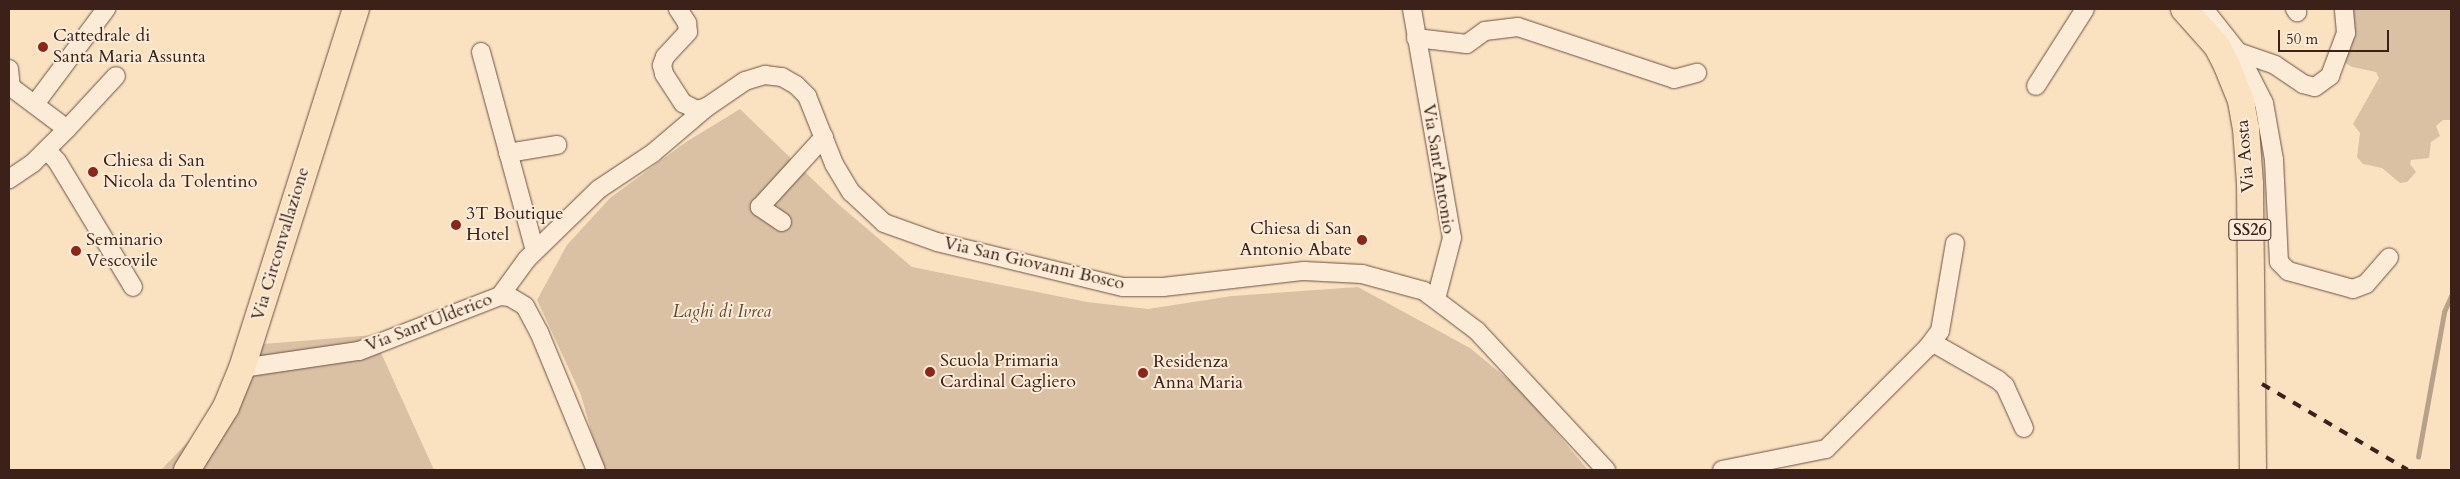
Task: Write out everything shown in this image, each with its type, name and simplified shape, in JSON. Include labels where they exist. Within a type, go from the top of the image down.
[{"type":"main road","name":"Via Circonvallazione","points":[[187,470],[226,407],[242,368],[356,9]]},
{"type":"main road","name":"Via Aosta","points":[[2184,9],[2217,46],[2241,101],[2246,128],[2250,184],[2253,470]]},
{"type":"street","points":[[35,104],[106,9]]},
{"type":"street","points":[[678,9],[689,28],[665,57],[664,74],[690,108],[707,107]]},
{"type":"street","name":"Via Sant'Antonio","points":[[1412,9],[1452,238],[1436,299]]},
{"type":"street","points":[[2036,86],[2085,9]]},
{"type":"street","points":[[2204,9],[2238,52],[2260,91],[2267,117],[2274,160],[2279,262],[2288,271],[2353,289],[2366,284],[2389,258]]},
{"type":"street","points":[[2238,52],[2275,65],[2303,84],[2316,87],[2330,76],[2346,33],[2344,9]]},
{"type":"street","points":[[1466,44],[1485,31],[1518,27],[1674,79],[1697,73]]},
{"type":"street","points":[[1416,38],[1488,46]]},
{"type":"street","points":[[481,52],[535,251]]},
{"type":"street","points":[[9,69],[10,87],[67,129]]},
{"type":"street","name":"Via San Giovanni Bosco","points":[[500,296],[535,251],[600,189],[653,153],[707,107],[745,81],[765,75],[782,77],[796,85],[807,96],[838,171],[867,210],[884,223],[937,242],[1123,286],[1163,287],[1268,274],[1337,272],[1391,281],[1424,291],[1477,331],[1606,470]]},
{"type":"street","points":[[9,179],[49,148],[116,76]]},
{"type":"street","points":[[782,222],[760,207],[824,138]]},
{"type":"street","points":[[508,153],[557,145]]},
{"type":"street","points":[[49,148],[133,287]]},
{"type":"street","points":[[1722,470],[1826,449],[1928,347],[1940,331],[1955,243]]},
{"type":"street","name":"Via Sant'Ulderico","points":[[242,368],[359,351],[500,296],[520,300],[532,318],[596,470]]},
{"type":"street","points":[[1928,347],[1937,345],[1998,380],[2005,386],[2024,428]]},
{"type":"green space","points":[[2347,9],[2451,9],[2451,120],[2443,120],[2436,126],[2440,136],[2431,142],[2429,158],[2411,160],[2410,164],[2416,172],[2407,182],[2400,183],[2382,168],[2363,164],[2357,157],[2360,133],[2353,124],[2379,78],[2376,72],[2352,67],[2344,62]]},
{"type":"green space","name":"Laghi di Ivrea","points":[[740,109],[838,204],[912,267],[1087,302],[1148,309],[1232,296],[1358,287],[1470,348],[1520,389],[1588,470],[602,470],[581,395],[537,300],[567,245],[610,198],[686,142]]},
{"type":"green space","points":[[373,335],[434,470],[161,470],[202,427],[239,346]]},
{"type":"waterway","points":[[2418,457],[2444,312],[2451,296]]},
{"type":"railway","points":[[2262,384],[2408,470]]},
{"type":"place","name":"Cattedrale di Santa Maria Assunta","points":[[43,47]]},
{"type":"place","name":"Chiesa di San Nicola da Tolentino","points":[[93,172]]},
{"type":"place","name":"3T Boutique Hotel","points":[[456,225]]},
{"type":"place","name":"Chiesa di San Antonio Abate","points":[[1362,240]]},
{"type":"place","name":"Seminario Vescovile","points":[[76,251]]},
{"type":"place","name":"Scuola Primaria Cardinal Cagliero","points":[[930,372]]},
{"type":"place","name":"Residenza Anna Maria","points":[[1143,373]]}]
